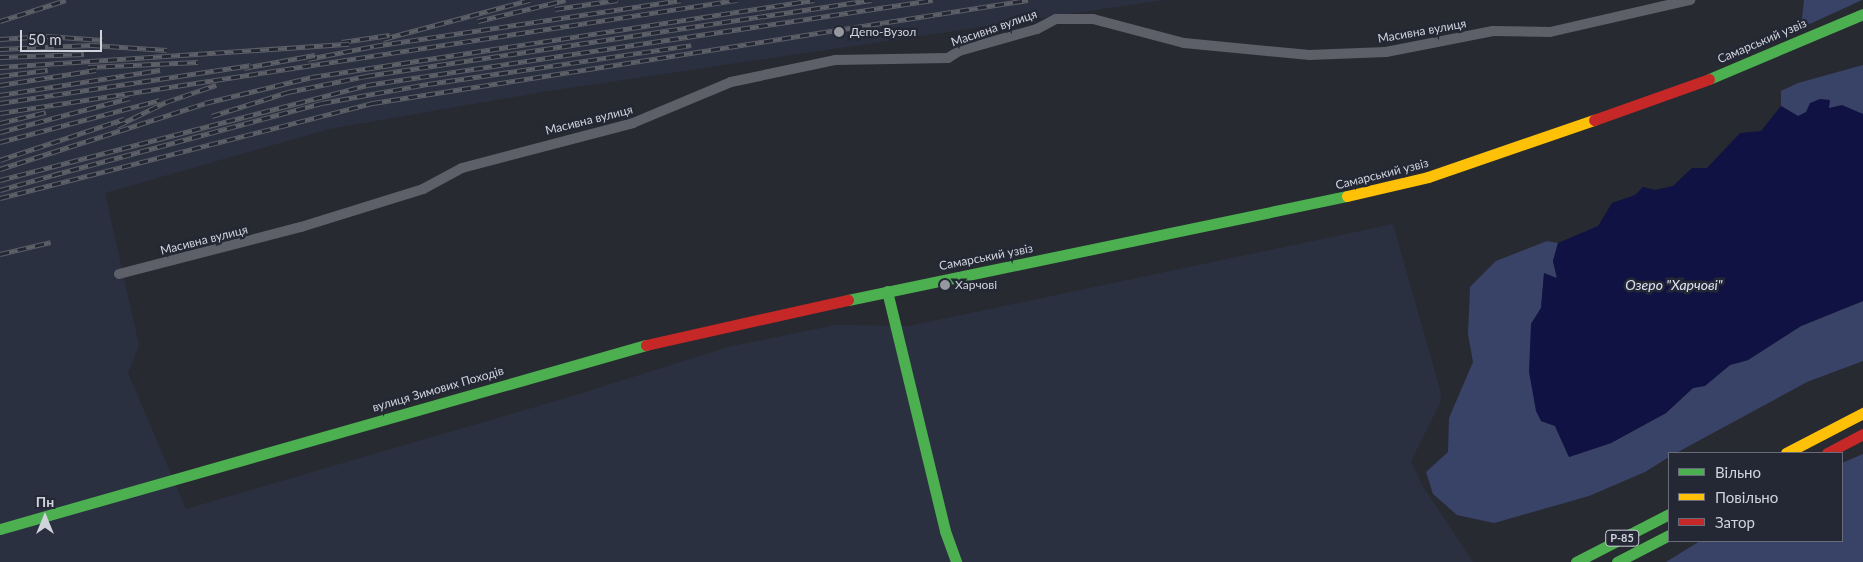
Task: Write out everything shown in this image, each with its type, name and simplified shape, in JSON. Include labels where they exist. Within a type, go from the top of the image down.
[{"type":"main road","name":"Самарський узвіз","points":[[887,291],[1259,217],[1428,177],[1668,95],[1863,14]]},
{"type":"main road","name":"вулиця Зимових Походів","points":[[0,529],[637,346],[887,291]]},
{"type":"main road","points":[[887,291],[945,531],[956,562]]},
{"type":"main road","points":[[1788,452],[1863,413]]},
{"type":"main road","points":[[1828,452],[1863,434]]},
{"type":"main road","name":"Р-85","points":[[1576,562],[1668,515]]},
{"type":"main road","name":"Р-85","points":[[1617,562],[1668,536]]},
{"type":"street","name":"Масивна вулиця","points":[[119,274],[301,228],[423,189],[462,168],[632,123],[731,82],[835,60],[948,58],[959,51],[1037,29],[1056,19],[1093,19],[1184,43],[1309,55],[1386,52],[1493,31],[1550,32],[1690,0]]},
{"type":"shaded area","points":[[0,0],[1163,0],[542,92],[329,129],[105,193],[139,345],[128,373],[186,509],[576,395],[728,347],[836,325],[909,326],[1393,224],[1441,393],[1440,403],[1411,461],[1422,485],[1473,562],[0,562]]},
{"type":"shaded area","points":[[1804,0],[1862,0],[1801,28]]},
{"type":"shaded area","points":[[1863,65],[1863,114],[1829,108],[1798,116],[1781,106],[1781,91],[1798,83]]},
{"type":"shaded area","points":[[1547,241],[1558,243],[1553,261],[1557,279],[1544,274],[1541,308],[1531,324],[1541,421],[1555,426],[1569,457],[1611,443],[1666,413],[1693,388],[1705,385],[1730,365],[1748,360],[1801,326],[1863,301],[1863,361],[1807,382],[1678,452],[1668,452],[1668,458],[1645,472],[1589,496],[1494,523],[1457,515],[1433,494],[1426,472],[1448,452],[1449,418],[1473,362],[1468,334],[1470,287],[1496,261]]},
{"type":"shaded area","points":[[1863,454],[1863,562],[1666,562],[1698,542],[1843,542],[1843,463]]},
{"type":"water","name":"Озеро \"Харчові\"","points":[[1820,99],[1830,100],[1829,108],[1842,105],[1863,114],[1863,301],[1801,326],[1748,360],[1730,365],[1705,386],[1693,388],[1666,413],[1611,443],[1569,457],[1555,426],[1541,421],[1536,411],[1529,372],[1531,324],[1541,308],[1544,273],[1557,278],[1553,261],[1558,243],[1598,226],[1612,203],[1635,195],[1643,187],[1655,190],[1673,186],[1692,168],[1707,168],[1740,133],[1761,131],[1781,106],[1798,116],[1806,112],[1810,103]]},
{"type":"railway","points":[[0,21],[66,0]]},
{"type":"railway","points":[[383,39],[530,0]]},
{"type":"railway","points":[[478,21],[566,0]]},
{"type":"railway","points":[[555,9],[617,0]]},
{"type":"railway","points":[[308,59],[374,46],[681,0]]},
{"type":"railway","points":[[0,113],[737,0]]},
{"type":"railway","points":[[0,169],[205,103],[312,77],[814,0]]},
{"type":"railway","points":[[212,116],[288,92],[366,76],[871,0]]},
{"type":"railway","points":[[0,180],[367,85],[933,0]]},
{"type":"railway","points":[[0,198],[373,103],[1028,0]]},
{"type":"railway","points":[[342,42],[389,35]]},
{"type":"railway","points":[[0,39],[47,36],[103,40]]},
{"type":"railway","points":[[0,67],[349,44]]},
{"type":"railway","points":[[0,49],[92,45],[167,50]]},
{"type":"railway","points":[[53,175],[322,103],[428,84],[691,45]]},
{"type":"railway","points":[[0,57],[84,54]]},
{"type":"railway","points":[[244,68],[315,55]]},
{"type":"railway","points":[[88,67],[198,62]]},
{"type":"railway","points":[[0,103],[250,65]]},
{"type":"railway","points":[[0,76],[48,70]]},
{"type":"railway","points":[[0,85],[96,70]]},
{"type":"railway","points":[[0,95],[160,70]]},
{"type":"railway","points":[[117,126],[166,102],[216,85]]},
{"type":"railway","points":[[0,132],[130,98]]},
{"type":"railway","points":[[0,142],[160,100]]},
{"type":"railway","points":[[0,123],[46,112]]},
{"type":"railway","points":[[0,160],[124,119]]},
{"type":"railway","points":[[0,190],[60,173]]},
{"type":"railway","points":[[0,254],[51,242]]},
{"type":"traffic: fast","points":[[1709,79],[1863,14]]},
{"type":"traffic: fast","points":[[848,300],[1347,196]]},
{"type":"traffic: fast","points":[[887,291],[945,531],[956,562]]},
{"type":"traffic: fast","points":[[0,529],[646,345]]},
{"type":"traffic: fast","points":[[1576,562],[1668,515]]},
{"type":"traffic: fast","points":[[1617,562],[1668,536]]},
{"type":"traffic: slow","points":[[1347,196],[1428,177],[1594,120]]},
{"type":"traffic: slow","points":[[1788,452],[1863,413]]},
{"type":"traffic: jam","points":[[1594,120],[1709,79]]},
{"type":"traffic: jam","points":[[646,345],[848,300]]},
{"type":"traffic: jam","points":[[1829,452],[1863,434]]},
{"type":"place","name":"Депо-Вузол","points":[[839,32]]},
{"type":"place","name":"Харчові","points":[[945,285]]}]
